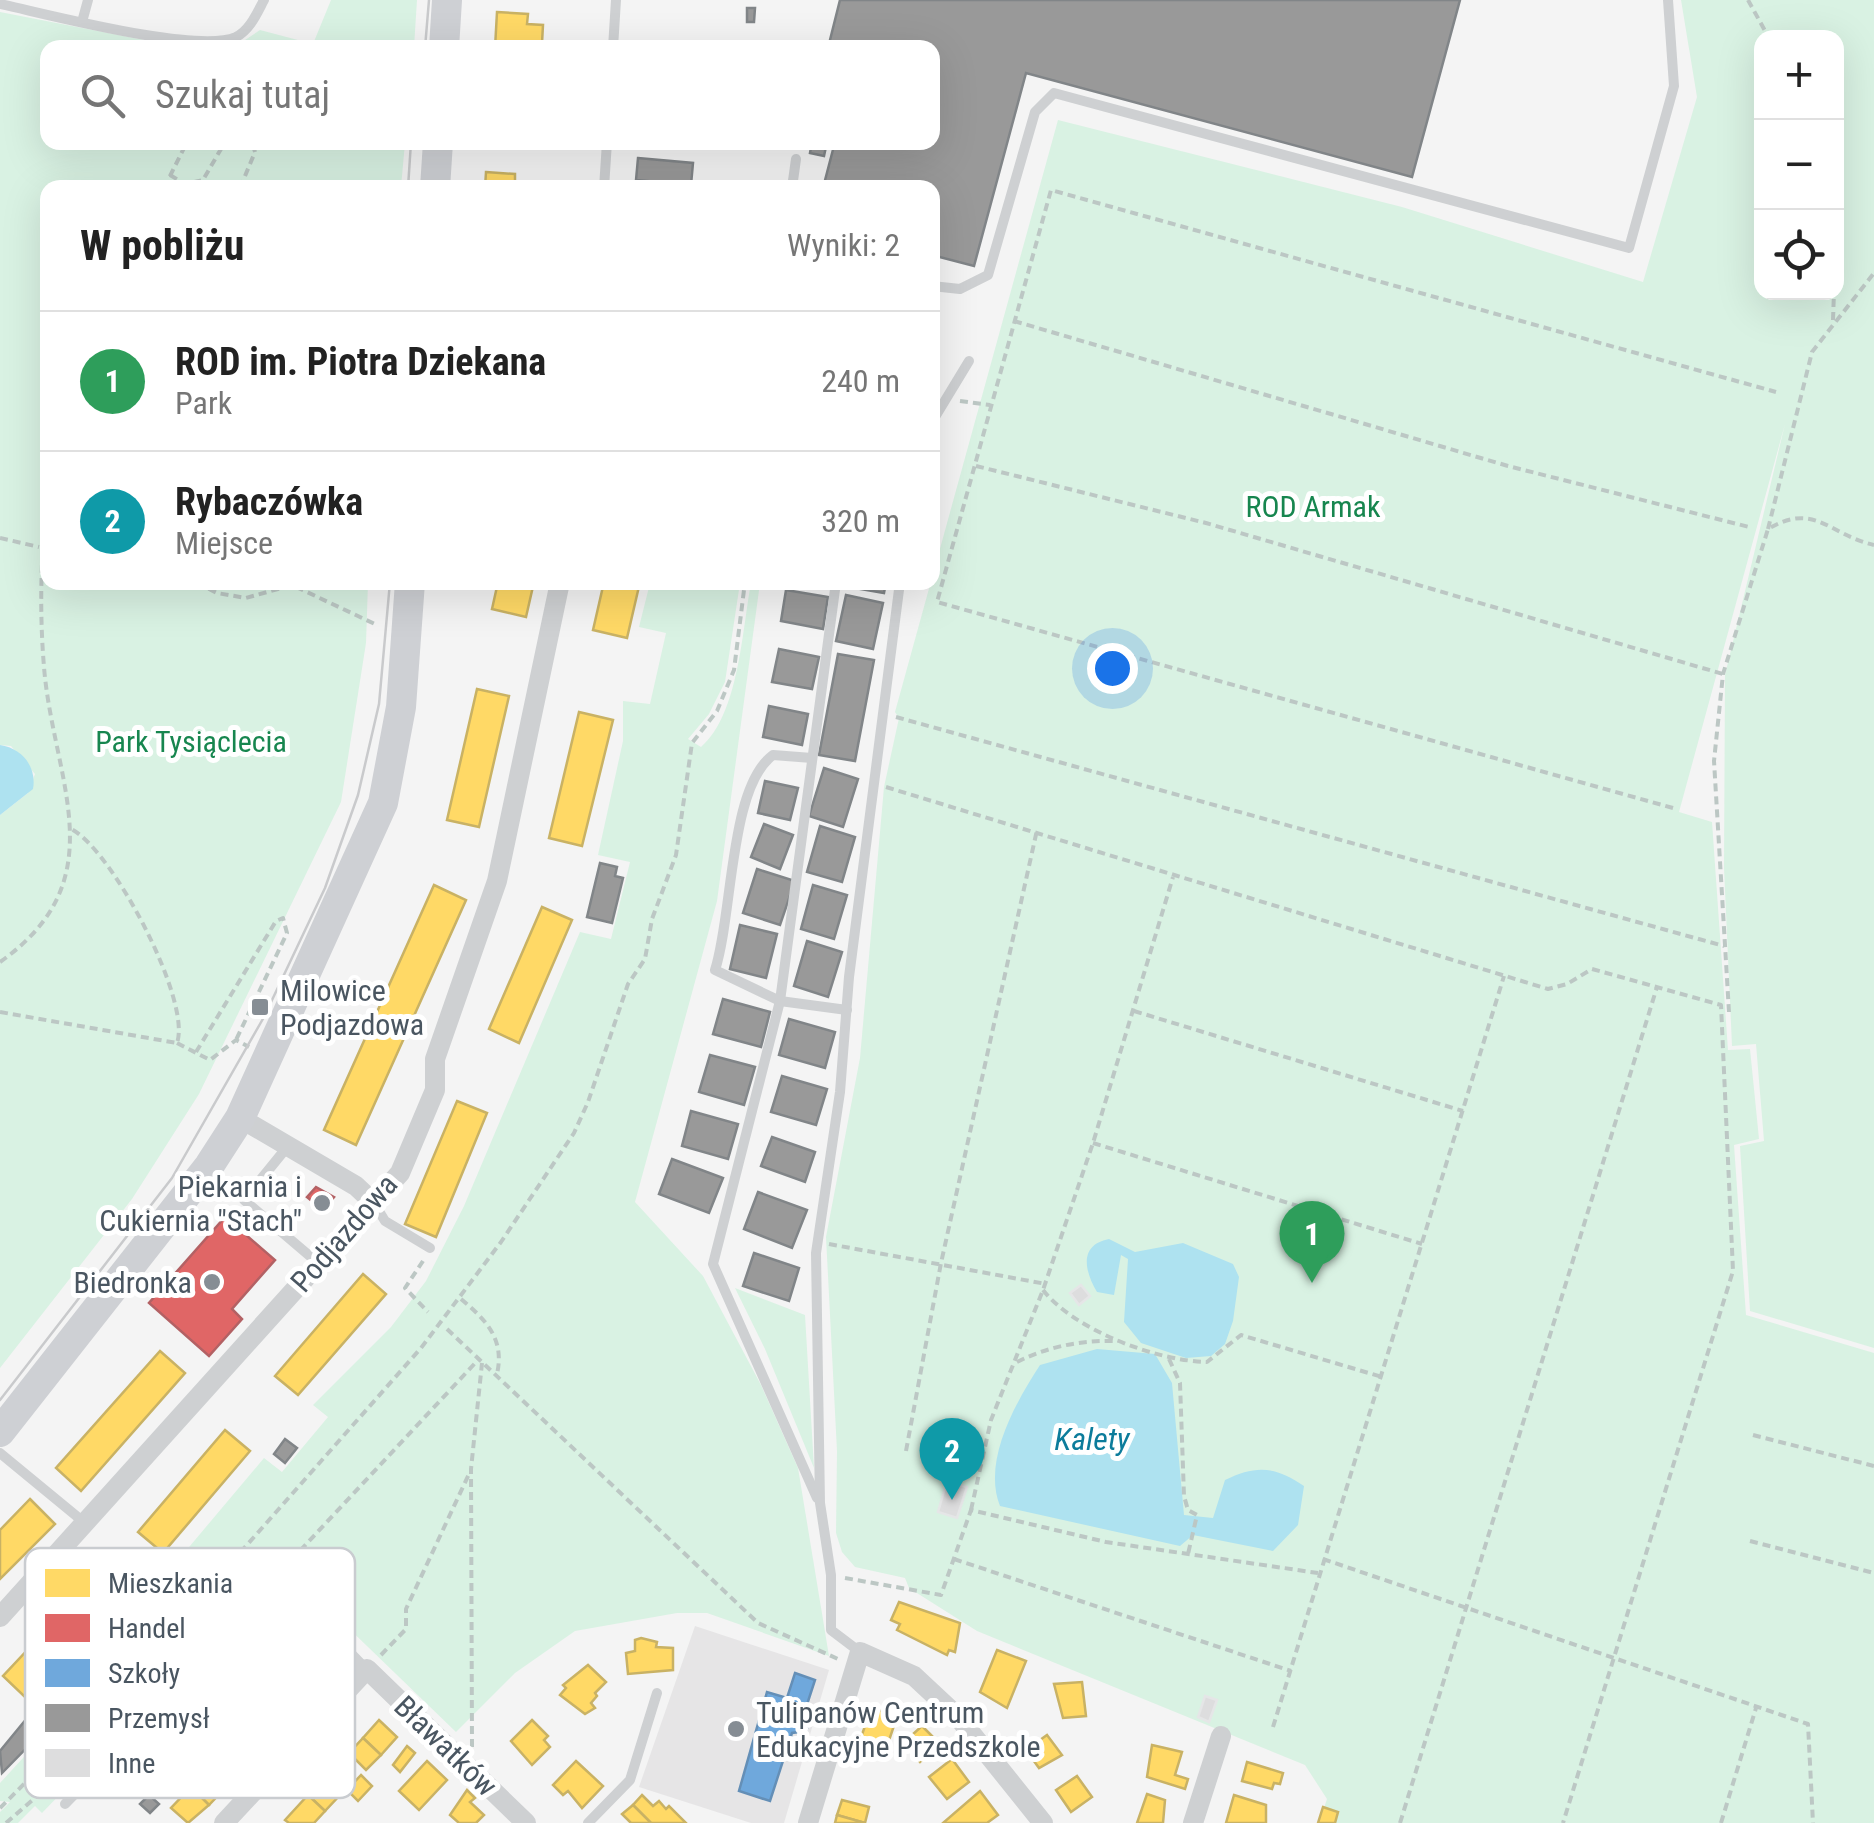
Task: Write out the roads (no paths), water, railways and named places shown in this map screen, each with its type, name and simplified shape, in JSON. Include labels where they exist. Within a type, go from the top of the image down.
[{"type":"street","points":[[444,40],[447,0]]},
{"type":"street","points":[[436,180],[437,150]]},
{"type":"street","points":[[0,1432],[209,1166],[240,1118],[383,803],[401,707],[409,590]]},
{"type":"street","name":"Podjazdowa","points":[[63,1548],[400,1173],[435,1090],[435,1060],[497,881],[558,590]]},
{"type":"street","points":[[240,1118],[356,1186],[374,1203]]},
{"type":"street","name":"Podjazdowa","points":[[0,1617],[25,1590]]},
{"type":"street","points":[[808,1823],[858,1660],[890,1664],[923,1684],[991,1755],[1043,1823]]},
{"type":"street","points":[[355,1682],[367,1669]]},
{"type":"street","name":"Bławatków","points":[[367,1669],[526,1823]]},
{"type":"street","points":[[1194,1823],[1221,1736]]},
{"type":"street","points":[[224,1823],[247,1798]]},
{"type":"lane","points":[[82,22],[88,0]]},
{"type":"lane","points":[[223,40],[248,28],[264,0]]},
{"type":"lane","points":[[614,40],[616,0]]},
{"type":"lane","points":[[940,287],[960,289],[988,275],[1035,112],[1054,93],[1628,248],[1674,86],[1668,0]]},
{"type":"lane","points":[[0,4],[82,22],[205,40]]},
{"type":"lane","points":[[605,180],[606,150]]},
{"type":"lane","points":[[793,180],[796,159]]},
{"type":"lane","points":[[940,408],[969,360]]},
{"type":"lane","points":[[820,1503],[713,1264],[780,1001],[835,590]]},
{"type":"lane","points":[[858,1660],[831,1630],[831,1575],[820,1503],[818,1242],[899,590]]},
{"type":"lane","points":[[812,758],[773,755],[758,766],[746,800],[725,940],[715,970],[780,1001],[846,1010]]},
{"type":"lane","points":[[288,1146],[244,1200],[318,1263]]},
{"type":"lane","points":[[374,1203],[385,1220],[430,1248]]},
{"type":"lane","points":[[0,1453],[86,1523]]},
{"type":"lane","points":[[355,1658],[367,1669]]},
{"type":"lane","points":[[588,1823],[630,1780],[657,1693]]},
{"type":"lane","points":[[65,1804],[71,1798]]},
{"type":"water","points":[[0,745],[21,754],[34,781],[33,789],[0,815]]},
{"type":"water","points":[[1109,1239],[1135,1252],[1183,1243],[1233,1264],[1239,1277],[1233,1321],[1225,1344],[1211,1356],[1186,1358],[1141,1343],[1124,1322],[1128,1259],[1121,1255],[1114,1295],[1097,1292],[1089,1276],[1088,1253],[1099,1242]]},
{"type":"water","name":"Kalety","points":[[1097,1349],[1155,1354],[1172,1383],[1184,1515],[1213,1518],[1225,1480],[1246,1472],[1274,1471],[1304,1486],[1298,1525],[1273,1551],[1193,1535],[1180,1546],[1000,1506],[995,1470],[998,1451],[1012,1414],[1040,1365]]},
{"type":"tram line","points":[[426,40],[429,0]]},
{"type":"tram line","points":[[409,180],[410,150]]},
{"type":"tram line","points":[[0,1400],[172,1178],[264,1017],[325,888],[358,795],[379,704],[389,590]]},
{"type":"place","name":"Milowice Podjazdowa","points":[[260,1007]]},
{"type":"place","name":"Piekarnia i Cukiernia \"Stach\"","points":[[322,1203]]},
{"type":"place","name":"Biedronka","points":[[212,1282]]},
{"type":"place","name":"ROD im. Piotra Dziekana","points":[[1312,1283]]},
{"type":"place","name":"Rybaczówka","points":[[952,1500]]},
{"type":"place","name":"Tulipanów Centrum Edukacyjne Przedszkole","points":[[736,1729]]},
{"type":"park label","name":"ROD Armak","points":[[1313,506]]},
{"type":"park label","name":"Park Tysiąclecia","points":[[191,741]]}]
